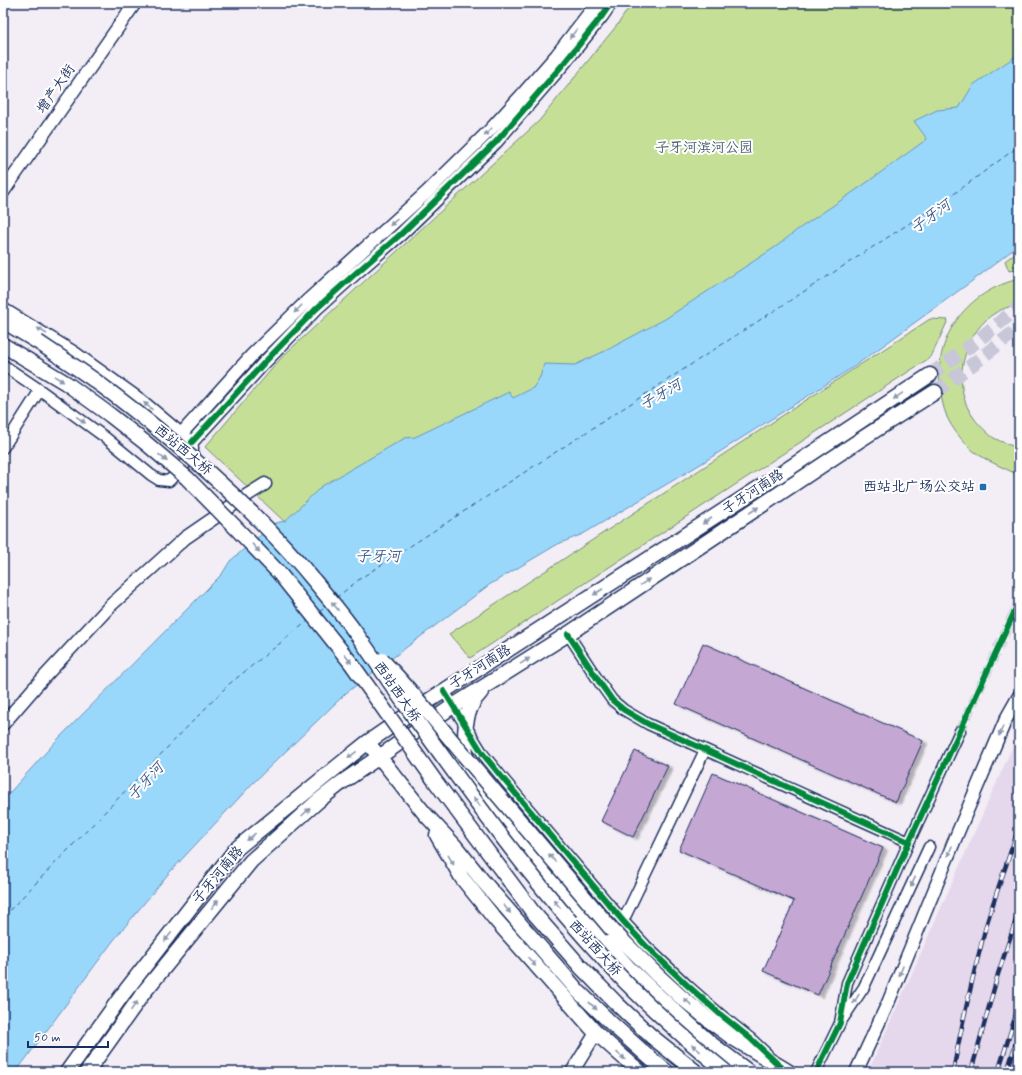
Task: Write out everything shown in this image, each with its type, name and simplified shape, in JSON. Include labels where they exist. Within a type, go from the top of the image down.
[{"type":"main road","name":"西站西大桥","points":[[3,321],[38,342],[104,387],[170,439],[256,516],[315,582],[354,630],[400,698],[462,783],[554,901],[594,948],[641,998],[694,1047],[726,1072]]},
{"type":"main road","name":"西站西大桥","points":[[3,345],[66,383],[110,415],[187,478],[237,528],[279,573],[351,663],[532,912],[580,966],[616,1003],[651,1036],[696,1072]]},
{"type":"main road","name":"子牙河南路","points":[[67,1072],[123,994],[236,849],[338,766],[368,742],[411,712],[686,536],[930,375]]},
{"type":"main road","name":"子牙河南路","points":[[87,1072],[144,992],[251,861],[318,801],[453,706],[568,634],[860,440],[935,392]]},
{"type":"main road","points":[[354,630],[406,684],[462,753],[613,931],[656,974],[710,1021],[732,1038],[785,1070]]},
{"type":"main road","points":[[471,777],[467,763],[464,738],[468,715],[479,694],[492,682]]},
{"type":"main road","points":[[384,754],[396,729],[411,712],[428,724],[587,922],[628,967],[709,1042],[749,1072]]},
{"type":"main road","points":[[368,742],[384,754],[398,780],[425,814],[455,846],[482,880],[578,991],[612,1024],[667,1072]]},
{"type":"main road","points":[[425,814],[462,878],[495,919],[596,1033],[640,1072]]},
{"type":"street","name":"增产大街","points":[[3,192],[135,3]]},
{"type":"street","points":[[182,433],[252,355],[301,306],[426,193],[490,130],[556,56],[597,3]]},
{"type":"street","points":[[192,442],[262,364],[316,309],[401,234],[496,142],[583,41],[611,3]]},
{"type":"street","points":[[3,308],[75,352],[142,400],[192,442],[192,457],[169,481],[159,480],[106,438],[3,365]]},
{"type":"street","points":[[3,448],[40,390]]},
{"type":"street","points":[[3,724],[35,687],[117,600],[185,538],[264,484]]},
{"type":"street","points":[[568,634],[612,700],[624,710],[648,724],[909,842]]},
{"type":"street","points":[[444,691],[483,754],[623,921],[686,985],[751,1039],[785,1070]]},
{"type":"street","points":[[856,1070],[888,1003],[1006,719],[1019,696]]},
{"type":"street","points":[[840,1023],[847,983],[960,731]]},
{"type":"street","points":[[623,921],[705,750]]},
{"type":"street","points":[[816,1072],[840,1023],[864,987],[930,847]]},
{"type":"street","points":[[572,1072],[596,1033]]},
{"type":"shaded area","points":[[1019,590],[1019,627],[1005,621]]},
{"type":"shaded area","points":[[1019,732],[1019,1072],[868,1072]]},
{"type":"green space","name":"子牙河滨河公园","points":[[632,3],[1019,3],[1019,84],[861,224],[304,540],[205,447],[283,356],[539,121],[618,24]]},
{"type":"green space","points":[[1019,250],[1019,268],[1009,271],[1005,261]]},
{"type":"green space","points":[[1019,279],[1019,304],[993,314],[977,330],[970,341],[962,367],[962,381],[963,394],[967,407],[978,423],[994,438],[1019,449],[1019,475],[978,455],[956,433],[943,406],[940,387],[940,368],[943,350],[949,333],[958,318],[970,305],[984,294],[1001,285]]},
{"type":"green space","points":[[930,319],[948,320],[931,357],[470,658],[449,634]]},
{"type":"water","name":"子牙河","points":[[1019,54],[1019,245],[855,366],[699,465],[583,534],[558,544],[489,585],[346,693],[252,784],[169,873],[113,941],[16,1072],[3,1072],[3,800],[57,740],[222,574],[230,561],[275,523],[285,521],[322,486],[405,438],[415,437],[509,392],[513,398],[533,388],[540,377],[544,364],[575,365],[607,350],[665,319],[777,246],[797,230],[862,186],[927,139],[914,121],[937,110],[959,108],[973,85]]},
{"type":"building","points":[[703,643],[923,741],[896,802],[676,704]]},
{"type":"building","points":[[635,751],[668,766],[633,837],[601,821]]},
{"type":"building","points":[[713,773],[883,848],[818,995],[763,971],[794,901],[679,850]]},
{"type":"ferry route","points":[[336,598],[361,578],[947,199],[1019,146]]},
{"type":"ferry route","points":[[319,612],[326,607]]},
{"type":"ferry route","points":[[3,917],[228,685],[309,620]]},
{"type":"tunnel","points":[[930,375],[973,344],[1019,307]]},
{"type":"tunnel","points":[[935,392],[1019,328]]},
{"type":"tunnel","points":[[960,731],[1019,602]]},
{"type":"railway","points":[[953,1072],[968,999],[986,926],[1019,827]]},
{"type":"railway","points":[[971,1072],[998,974],[1019,911]]},
{"type":"railway","points":[[998,1072],[1019,1005]]},
{"type":"railway","points":[[1007,1072],[1019,1033]]},
{"type":"cycle path","points":[[192,442],[263,364],[316,309],[401,234],[496,142],[565,62],[611,3]]},
{"type":"cycle path","points":[[816,1072],[840,1023],[847,983],[909,842],[1019,602]]},
{"type":"cycle path","points":[[568,634],[612,700],[624,710],[648,724],[909,842]]},
{"type":"cycle path","points":[[444,691],[483,754],[623,921],[646,946],[687,985],[751,1039],[782,1068]]},
{"type":"place","name":"西站北广场公交站","points":[[983,487]]}]
